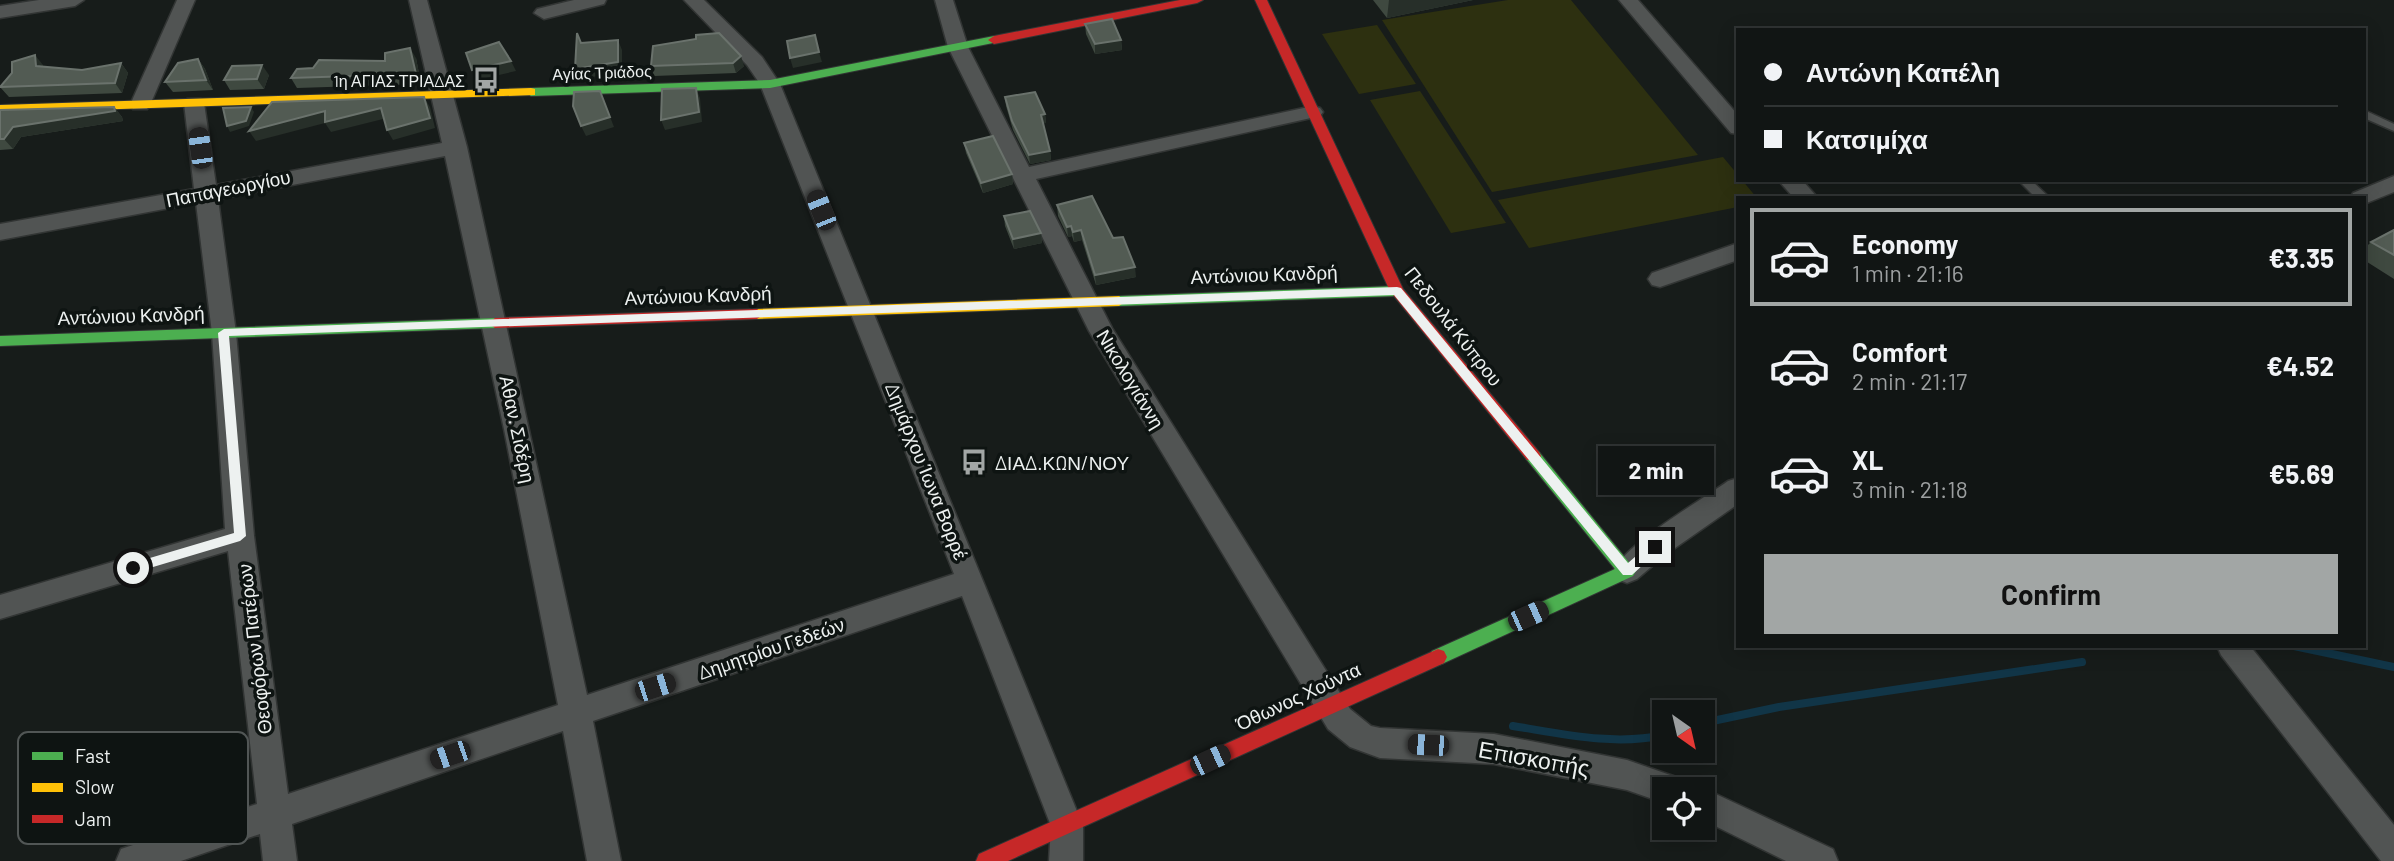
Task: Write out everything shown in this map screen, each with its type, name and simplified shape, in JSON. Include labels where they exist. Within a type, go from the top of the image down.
[{"type":"street","points":[[0,12],[69,0]]},
{"type":"street","points":[[140,105],[186,0]]},
{"type":"street","name":"Αθαν. Σιδέρη","points":[[418,0],[456,146],[496,323],[604,861]]},
{"type":"street","points":[[544,13],[597,0]]},
{"type":"street","name":"Δημάρχου Ίωνα Βορρέ","points":[[693,0],[755,61],[770,85],[1067,826],[1066,861]]},
{"type":"street","name":"Νικολογιάννη","points":[[944,0],[958,47],[1101,331],[1329,705]]},
{"type":"street","name":"Πεδουλά Κύπρου","points":[[1261,0],[1397,291],[1628,571]]},
{"type":"street","points":[[1628,0],[1736,126]]},
{"type":"street","name":"Αγίας Τριάδος","points":[[0,109],[770,85],[1184,1]]},
{"type":"street","name":"Θεοφόρων Πατέρων","points":[[194,103],[224,333],[240,536],[280,861]]},
{"type":"street","points":[[1024,175],[1313,112]]},
{"type":"street","name":"Παπαγεωργίου","points":[[0,232],[456,146]]},
{"type":"street","points":[[1791,182],[1805,196]]},
{"type":"street","points":[[2376,191],[2394,204]]},
{"type":"street","points":[[1660,279],[1736,252]]},
{"type":"street","name":"Αντώνιου Κανδρή","points":[[0,341],[1397,291]]},
{"type":"street","points":[[1628,571],[1673,533],[1736,490]]},
{"type":"street","points":[[0,607],[240,536]]},
{"type":"street","name":"Όθωνος Χούντα","points":[[986,861],[1628,571]]},
{"type":"street","name":"Δημητρίου Γεδεών","points":[[248,822],[971,581]]},
{"type":"street","points":[[2234,648],[2394,851]]},
{"type":"street","name":"Επισκοπής","points":[[1329,705],[1349,730],[1380,743],[1494,749],[1627,775],[1652,784]]},
{"type":"street","points":[[1715,809],[1821,861]]},
{"type":"street","name":"Δημητρίου Γεδεών","points":[[133,861],[183,844]]},
{"type":"lane","points":[[2366,114],[2394,128]]},
{"type":"lane","points":[[2026,182],[2043,196]]},
{"type":"green space","points":[[1508,0],[1571,0],[1698,155],[1492,192],[1382,20]]},
{"type":"green space","points":[[1377,25],[1416,84],[1359,94],[1322,34]]},
{"type":"green space","points":[[1420,91],[1506,223],[1451,233],[1370,100]]},
{"type":"green space","points":[[1723,157],[1736,173],[1736,182],[1744,182],[1755,196],[1736,196],[1736,207],[1529,248],[1498,200]]},
{"type":"building","points":[[1112,19],[1121,40],[1095,44],[1085,24]]},
{"type":"building","points":[[577,33],[581,43],[618,40],[618,62],[575,69]]},
{"type":"building","points":[[719,33],[741,56],[733,63],[651,66],[653,46],[696,39],[696,35]]},
{"type":"building","points":[[815,35],[819,52],[790,58],[787,41]]},
{"type":"building","points":[[499,42],[511,61],[472,70],[466,53]]},
{"type":"building","points":[[410,48],[416,74],[291,78],[297,69],[313,68],[319,60],[385,61],[385,53]]},
{"type":"building","points":[[35,55],[36,66],[82,70],[121,63],[115,83],[0,87],[12,73],[12,62]]},
{"type":"building","points":[[198,59],[206,80],[165,82],[178,63]]},
{"type":"building","points":[[262,65],[257,79],[224,80],[232,66]]},
{"type":"building","points":[[696,88],[699,112],[661,120],[662,89]]},
{"type":"building","points":[[600,91],[610,117],[581,126],[573,106],[574,92]]},
{"type":"building","points":[[1035,92],[1045,114],[1041,115],[1050,151],[1029,155],[1012,121],[1005,97]]},
{"type":"building","points":[[424,97],[430,118],[387,130],[381,108],[325,122],[325,111],[249,131],[272,102]]},
{"type":"building","points":[[114,107],[115,111],[13,127],[4,139],[0,139],[0,110]]},
{"type":"building","points":[[251,107],[246,121],[227,126],[223,108]]},
{"type":"building","points":[[993,136],[1012,174],[981,183],[964,143]]},
{"type":"building","points":[[1092,196],[1113,238],[1123,237],[1135,267],[1095,275],[1081,230],[1073,232],[1071,226],[1067,227],[1057,205]]},
{"type":"building","points":[[1030,211],[1041,233],[1013,239],[1004,216]]},
{"type":"building","points":[[2394,230],[2394,255],[2371,242]]},
{"type":"waterway","points":[[2304,648],[2394,667]]},
{"type":"waterway","points":[[1715,720],[1779,707],[2082,662]]},
{"type":"waterway","points":[[1513,726],[1607,739],[1652,737]]},
{"type":"traffic: fast","points":[[531,92],[770,84],[994,40]]},
{"type":"traffic: fast","points":[[1119,301],[1397,291]]},
{"type":"traffic: fast","points":[[0,341],[495,323]]},
{"type":"traffic: fast","points":[[1438,657],[1627,571],[1533,456]]},
{"type":"traffic: slow","points":[[0,109],[531,92]]},
{"type":"traffic: slow","points":[[757,314],[1119,301]]},
{"type":"traffic: jam","points":[[994,40],[1197,0]]},
{"type":"traffic: jam","points":[[1261,0],[1397,291],[1533,456]]},
{"type":"traffic: jam","points":[[495,323],[757,314]]},
{"type":"traffic: jam","points":[[986,861],[1438,657]]},
{"type":"place","name":"1η ΑΓΙΑΣ ΤΡΙΑΔΑΣ","points":[[486,80]]},
{"type":"place","name":"ΔΙΑΔ.ΚΩΝ/ΝΟΥ","points":[[974,462]]},
{"type":"route","points":[[133,568],[240,536],[224,333],[1397,291],[1628,571],[1655,547]]}]
